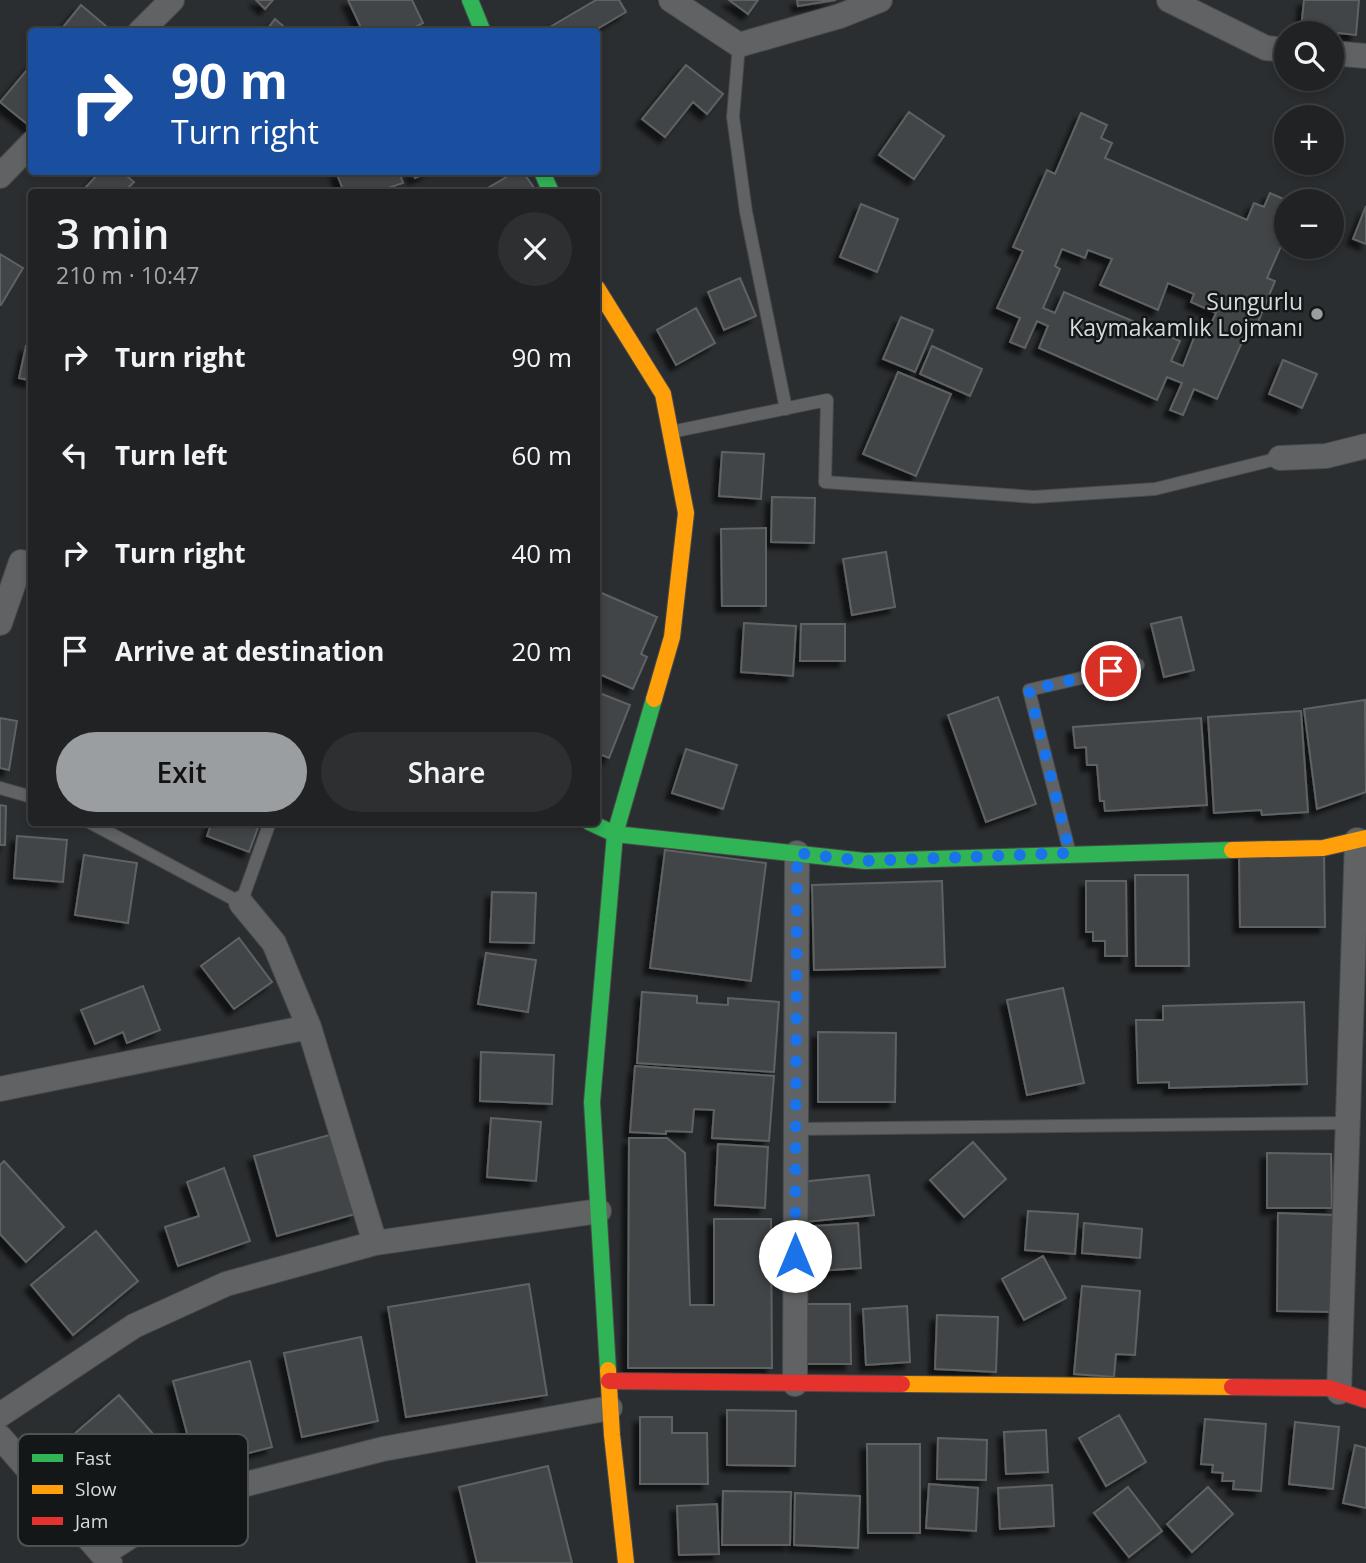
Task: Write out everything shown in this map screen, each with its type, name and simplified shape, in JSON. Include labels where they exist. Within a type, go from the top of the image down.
[{"type":"street","points":[[144,28],[172,0]]},
{"type":"street","points":[[470,0],[481,28]]},
{"type":"street","points":[[671,0],[739,45],[840,16],[880,0]]},
{"type":"street","points":[[1168,0],[1266,48],[1274,49]]},
{"type":"street","points":[[1344,54],[1366,56]]},
{"type":"street","points":[[0,176],[28,147]]},
{"type":"street","points":[[600,293],[663,394],[687,513],[672,636],[615,834],[592,1102],[610,1408],[626,1563]]},
{"type":"street","points":[[1280,458],[1326,456],[1366,446]]},
{"type":"street","points":[[0,622],[17,560]]},
{"type":"street","points":[[598,826],[615,834],[865,861],[1070,853],[1323,848],[1361,839],[1357,1116],[1339,1392]]},
{"type":"street","points":[[795,1384],[797,853]]},
{"type":"street","points":[[241,903],[274,943],[309,1027],[375,1243]]},
{"type":"street","points":[[0,1089],[309,1027]]},
{"type":"street","points":[[0,1415],[134,1326],[226,1284],[375,1243],[599,1211]]},
{"type":"street","points":[[609,1381],[1329,1388],[1366,1400]]},
{"type":"street","points":[[248,1484],[383,1449],[610,1408]]},
{"type":"street","points":[[0,1437],[18,1457]]},
{"type":"street","points":[[107,1558],[120,1546]]},
{"type":"lane","points":[[739,45],[733,117],[746,212],[786,409]]},
{"type":"lane","points":[[671,432],[827,400],[825,482],[1034,497],[1155,489],[1280,458]]},
{"type":"lane","points":[[1070,853],[1029,690],[1138,665]]},
{"type":"lane","points":[[0,788],[28,796]]},
{"type":"lane","points":[[97,826],[241,903],[269,826]]},
{"type":"lane","points":[[796,1129],[1357,1116]]},
{"type":"building","points":[[256,0],[273,0],[265,9]]},
{"type":"building","points":[[348,0],[412,0],[423,23],[414,28],[361,28]]},
{"type":"building","points":[[596,0],[619,0],[626,12],[599,28],[550,27]]},
{"type":"building","points":[[729,0],[758,0],[748,14]]},
{"type":"building","points":[[797,0],[836,0],[798,6]]},
{"type":"building","points":[[1304,0],[1359,0],[1356,35],[1344,34],[1344,21],[1302,21]]},
{"type":"building","points":[[81,5],[108,28],[62,28]]},
{"type":"building","points":[[275,19],[285,28],[268,28]]},
{"type":"building","points":[[686,65],[723,94],[707,114],[693,102],[665,137],[642,119]]},
{"type":"building","points":[[28,69],[28,125],[0,102]]},
{"type":"building","points":[[909,112],[944,136],[914,179],[879,155]]},
{"type":"building","points":[[1081,113],[1107,125],[1101,138],[1112,143],[1105,158],[1247,220],[1254,203],[1264,207],[1270,193],[1274,195],[1275,259],[1267,278],[1275,281],[1256,327],[1250,324],[1217,399],[1194,389],[1183,415],[1170,410],[1182,383],[1167,377],[1157,400],[1039,348],[1048,326],[1037,321],[1025,348],[1010,342],[1020,318],[997,308],[1023,251],[1013,247],[1047,170],[1055,174]],"holes":[[[1062,249],[1085,258],[1088,250],[1112,259],[1100,285],[1158,310],[1168,283],[1194,294],[1191,302],[1216,313],[1206,335],[1197,330],[1183,366],[1171,361],[1180,341],[1064,292],[1055,313],[1043,308],[1060,269],[1055,266]]]},
{"type":"building","points":[[97,175],[126,175],[134,182],[127,189],[85,188]]},
{"type":"building","points":[[337,175],[400,175],[403,183],[386,189],[343,189]]},
{"type":"building","points":[[510,175],[525,175],[535,189],[486,189]]},
{"type":"building","points":[[861,204],[898,219],[877,272],[840,257]]},
{"type":"building","points":[[1366,206],[1366,244],[1353,239]]},
{"type":"building","points":[[0,254],[23,268],[1,305],[0,304]]},
{"type":"building","points":[[740,278],[756,316],[724,330],[708,292]]},
{"type":"building","points":[[696,308],[715,343],[676,365],[657,330]]},
{"type":"building","points":[[901,317],[933,330],[915,372],[883,359]]},
{"type":"building","points":[[26,346],[28,346],[28,380],[19,378]]},
{"type":"building","points":[[932,346],[982,369],[970,396],[920,374]]},
{"type":"building","points":[[1283,360],[1317,374],[1302,408],[1269,394]]},
{"type":"building","points":[[898,372],[951,394],[916,476],[863,454]]},
{"type":"building","points":[[722,452],[764,454],[761,499],[719,496]]},
{"type":"building","points":[[772,497],[815,498],[814,543],[771,542]]},
{"type":"building","points":[[766,528],[766,606],[722,606],[721,529]]},
{"type":"building","points":[[886,552],[895,607],[852,615],[843,559]]},
{"type":"building","points":[[600,592],[657,617],[641,654],[647,657],[633,689],[600,674]]},
{"type":"building","points":[[1181,617],[1194,670],[1164,677],[1151,624]]},
{"type":"building","points":[[744,623],[796,626],[793,676],[741,672]]},
{"type":"building","points":[[801,624],[845,624],[845,661],[800,661]]},
{"type":"building","points":[[600,693],[630,705],[609,758],[600,754]]},
{"type":"building","points":[[998,697],[1036,804],[986,822],[948,715]]},
{"type":"building","points":[[1365,700],[1366,792],[1317,809],[1304,709]]},
{"type":"building","points":[[1301,711],[1308,812],[1262,815],[1261,810],[1214,813],[1208,717]]},
{"type":"building","points":[[0,718],[17,721],[9,770],[0,768]]},
{"type":"building","points":[[1201,718],[1207,805],[1105,811],[1104,801],[1100,801],[1097,765],[1087,765],[1086,747],[1075,748],[1073,727]]},
{"type":"building","points":[[686,749],[737,765],[723,809],[672,793]]},
{"type":"building","points":[[0,805],[6,806],[5,845],[0,845]]},
{"type":"building","points":[[211,826],[259,826],[249,852],[207,836]]},
{"type":"building","points":[[17,836],[67,840],[63,882],[14,878]]},
{"type":"building","points":[[665,850],[766,863],[751,981],[650,968]]},
{"type":"building","points":[[1239,852],[1324,852],[1325,927],[1240,927]]},
{"type":"building","points":[[84,855],[137,863],[128,923],[75,915]]},
{"type":"building","points":[[1135,875],[1188,875],[1189,966],[1136,966]]},
{"type":"building","points":[[942,881],[945,967],[814,970],[812,885]]},
{"type":"building","points":[[1086,881],[1126,881],[1127,956],[1105,956],[1105,941],[1093,941],[1093,932],[1086,932]]},
{"type":"building","points":[[492,892],[536,893],[534,943],[490,942]]},
{"type":"building","points":[[239,938],[272,982],[234,1009],[201,966]]},
{"type":"building","points":[[486,953],[536,960],[528,1012],[478,1004]]},
{"type":"building","points":[[143,986],[160,1030],[127,1043],[123,1032],[95,1044],[81,1010]]},
{"type":"building","points":[[1063,988],[1084,1083],[1027,1095],[1007,1000]]},
{"type":"building","points":[[642,992],[697,996],[697,1003],[728,1005],[728,998],[779,1002],[774,1072],[637,1063]]},
{"type":"building","points":[[1304,1002],[1307,1084],[1169,1088],[1169,1082],[1138,1083],[1136,1020],[1163,1020],[1163,1006]]},
{"type":"building","points":[[818,1032],[896,1033],[895,1102],[818,1102]]},
{"type":"building","points":[[481,1052],[554,1055],[552,1104],[480,1101]]},
{"type":"building","points":[[635,1066],[774,1076],[769,1141],[712,1138],[714,1110],[694,1109],[692,1132],[630,1132]]},
{"type":"building","points":[[491,1118],[541,1122],[536,1181],[487,1177]]},
{"type":"building","points":[[333,1134],[355,1214],[277,1236],[254,1156]]},
{"type":"building","points":[[629,1138],[667,1138],[685,1153],[690,1305],[714,1305],[714,1219],[771,1219],[772,1368],[628,1368]]},
{"type":"building","points":[[973,1142],[1006,1179],[964,1217],[930,1180]]},
{"type":"building","points":[[718,1144],[768,1147],[765,1208],[715,1205]]},
{"type":"building","points":[[1267,1153],[1331,1154],[1332,1208],[1267,1208]]},
{"type":"building","points":[[4,1161],[64,1227],[26,1262],[0,1234],[0,1165]]},
{"type":"building","points":[[224,1168],[250,1241],[178,1266],[165,1227],[199,1216],[187,1182]]},
{"type":"building","points":[[869,1175],[874,1215],[805,1222],[800,1182]]},
{"type":"building","points":[[1028,1211],[1078,1214],[1075,1254],[1025,1250]]},
{"type":"building","points":[[1278,1213],[1334,1215],[1333,1312],[1277,1311]]},
{"type":"building","points":[[858,1223],[861,1268],[803,1272],[800,1227]]},
{"type":"building","points":[[1084,1223],[1142,1229],[1140,1258],[1082,1253]]},
{"type":"building","points":[[96,1231],[138,1281],[73,1335],[31,1285]]},
{"type":"building","points":[[1043,1256],[1066,1298],[1024,1320],[1002,1279]]},
{"type":"building","points":[[529,1284],[547,1395],[406,1417],[388,1307]]},
{"type":"building","points":[[1082,1286],[1140,1291],[1135,1355],[1116,1354],[1114,1377],[1074,1374]]},
{"type":"building","points":[[807,1304],[850,1304],[851,1364],[807,1364]]},
{"type":"building","points":[[907,1306],[910,1362],[866,1365],[863,1309]]},
{"type":"building","points":[[937,1315],[998,1317],[996,1372],[935,1369]]},
{"type":"building","points":[[361,1337],[378,1421],[302,1437],[284,1353]]},
{"type":"building","points":[[250,1361],[272,1447],[248,1453],[248,1434],[187,1434],[173,1381]]},
{"type":"building","points":[[119,1395],[153,1434],[74,1434]]},
{"type":"building","points":[[727,1410],[796,1411],[795,1466],[727,1465]]},
{"type":"building","points":[[1119,1415],[1146,1462],[1106,1486],[1079,1438]]},
{"type":"building","points":[[640,1417],[672,1417],[672,1433],[707,1433],[708,1484],[640,1484]]},
{"type":"building","points":[[1205,1419],[1266,1424],[1261,1491],[1233,1489],[1234,1481],[1222,1481],[1223,1473],[1212,1472],[1213,1465],[1201,1464]]},
{"type":"building","points":[[1295,1422],[1339,1427],[1333,1489],[1289,1484]]},
{"type":"building","points":[[1046,1430],[1048,1472],[1006,1474],[1004,1432]]},
{"type":"building","points":[[938,1438],[987,1440],[986,1480],[937,1479]]},
{"type":"building","points":[[867,1444],[920,1444],[920,1533],[868,1533]]},
{"type":"building","points":[[1355,1445],[1366,1448],[1366,1508],[1343,1503]]},
{"type":"building","points":[[548,1466],[572,1563],[477,1563],[459,1487]]},
{"type":"building","points":[[929,1484],[978,1488],[976,1531],[926,1528]]},
{"type":"building","points":[[1052,1485],[1054,1526],[1000,1529],[998,1488]]},
{"type":"building","points":[[1128,1487],[1162,1531],[1129,1557],[1094,1513]]},
{"type":"building","points":[[1208,1487],[1233,1514],[1192,1552],[1167,1524]]},
{"type":"building","points":[[723,1491],[791,1492],[790,1545],[722,1545]]},
{"type":"building","points":[[795,1493],[860,1496],[858,1548],[794,1545]]},
{"type":"building","points":[[717,1504],[719,1554],[679,1555],[677,1506]]},
{"type":"traffic: fast","points":[[470,0],[481,28]]},
{"type":"traffic: fast","points":[[543,175],[550,189]]},
{"type":"traffic: fast","points":[[608,1370],[592,1102],[615,834],[654,699]]},
{"type":"traffic: fast","points":[[598,826],[615,834],[865,861],[1232,850]]},
{"type":"traffic: slow","points":[[600,293],[663,394],[686,513],[672,637],[654,699]]},
{"type":"traffic: slow","points":[[1232,850],[1323,848],[1366,838]]},
{"type":"traffic: slow","points":[[608,1370],[626,1563]]},
{"type":"traffic: slow","points":[[902,1384],[1232,1387]]},
{"type":"traffic: jam","points":[[609,1381],[902,1384]]},
{"type":"traffic: jam","points":[[1232,1387],[1329,1388],[1366,1400]]},
{"type":"place","name":"Sungurlu Kaymakamlık Lojmanı","points":[[1317,314]]},
{"type":"route","points":[[795,1256],[797,853],[865,861],[1070,853],[1029,690],[1111,671]]}]
